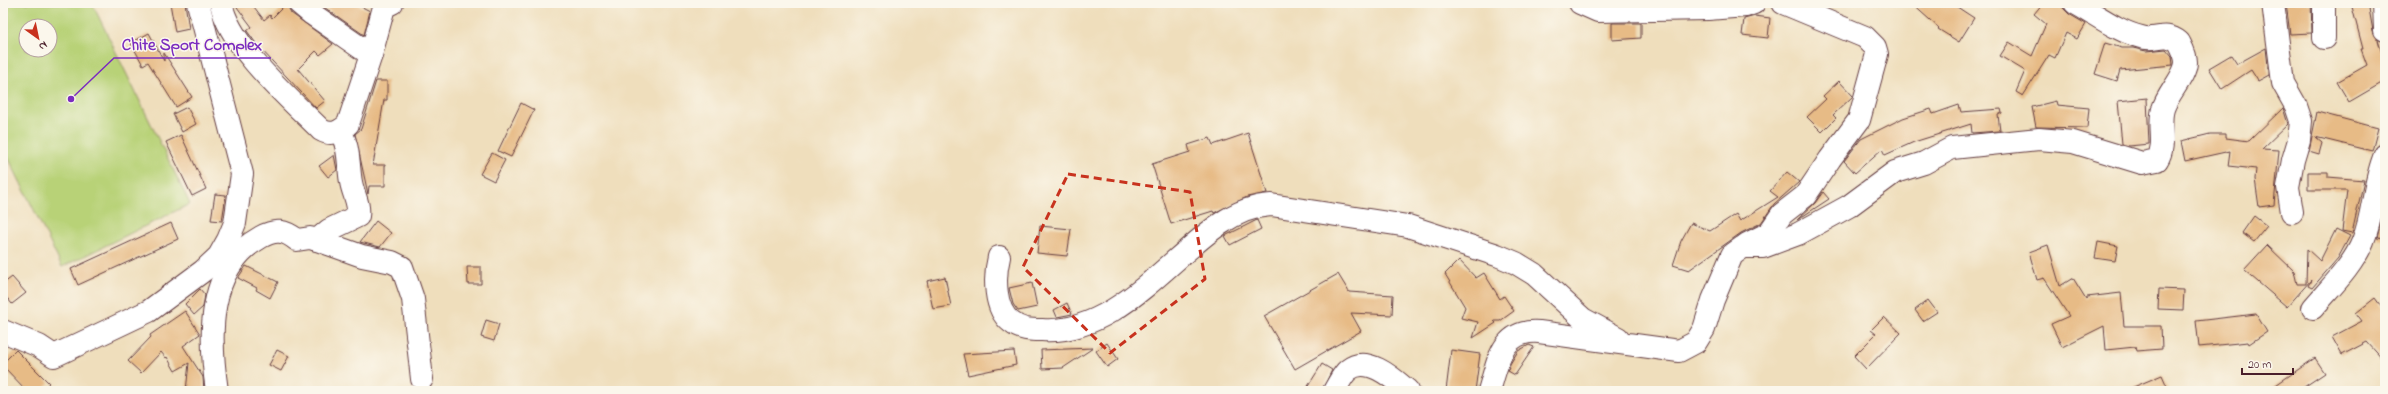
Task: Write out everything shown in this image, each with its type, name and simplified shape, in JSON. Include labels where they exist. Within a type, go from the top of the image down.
[{"type":"street","points":[[3,330],[39,346],[54,356],[149,311],[203,271],[218,256],[228,240],[238,208],[242,174],[198,3]]},
{"type":"street","points":[[221,3],[227,25],[233,34],[283,92],[321,130],[328,134],[339,131],[348,124],[372,54],[385,4]]},
{"type":"street","points":[[299,3],[312,14],[372,54]]},
{"type":"street","points":[[1580,3],[1598,11],[1708,9],[1746,6],[1754,3]]},
{"type":"street","points":[[1489,391],[1500,355],[1508,342],[1522,333],[1539,332],[1679,351],[1696,342],[1704,329],[1713,300],[1732,255],[1756,238],[1769,233],[1782,214],[1805,196],[1859,120],[1877,54],[1875,47],[1865,38],[1783,3]]},
{"type":"street","points":[[1743,247],[1763,248],[1798,234],[1849,206],[1895,172],[1924,163],[1952,148],[2039,139],[2072,142],[2142,163],[2157,160],[2161,154],[2162,110],[2166,100],[2184,70],[2186,62],[2179,42],[2167,35],[2146,38],[2128,34],[2075,3]]},
{"type":"street","points":[[2273,3],[2283,83],[2296,106],[2301,121],[2300,140],[2289,181],[2288,196],[2292,212]]},
{"type":"street","points":[[2324,3],[2324,38]]},
{"type":"street","points":[[2384,3],[2385,30]]},
{"type":"street","points":[[317,240],[329,230],[358,216],[359,211],[351,183],[344,140],[339,131]]},
{"type":"street","points":[[2313,308],[2350,263],[2362,243],[2377,178],[2385,155]]},
{"type":"street","points":[[999,257],[996,270],[997,285],[1000,308],[1006,318],[1020,329],[1048,331],[1075,327],[1101,317],[1134,295],[1220,224],[1240,212],[1258,206],[1271,205],[1408,226],[1497,255],[1516,263],[1534,274],[1583,319],[1630,344]]},
{"type":"street","points":[[218,391],[212,346],[212,329],[220,282],[226,269],[248,245],[263,236],[277,232],[288,232],[297,240],[310,238],[362,256],[392,262],[402,267],[413,299],[422,380]]},
{"type":"street","points":[[1334,391],[1348,370],[1359,365],[1367,364],[1376,368],[1408,391]]},
{"type":"highlighted area","points":[[1068,174],[1190,192],[1205,279],[1110,353],[1023,267]]},
{"type":"green space","points":[[3,3],[92,3],[190,204],[62,267],[3,147]]},
{"type":"building","points":[[170,3],[185,3],[189,29],[175,32]]},
{"type":"building","points":[[234,3],[251,3],[264,20],[270,15],[272,18],[287,3],[291,13],[333,44],[320,55],[316,51],[298,69],[325,101],[316,108],[258,46],[247,31],[252,27]]},
{"type":"building","points":[[318,3],[354,3],[370,11],[364,35]]},
{"type":"building","points":[[1911,3],[1951,3],[1974,18],[1959,42],[1938,29],[1939,28]]},
{"type":"building","points":[[2043,3],[2058,3],[2069,14],[2086,24],[2077,39],[2066,33],[2055,58],[2049,55],[2023,96],[2016,92],[2025,71],[2000,56],[2009,42],[2032,56],[2046,24],[2034,14]]},
{"type":"building","points":[[2286,3],[2311,3],[2312,33],[2290,34]]},
{"type":"building","points":[[2351,3],[2368,3],[2373,31],[2378,40],[2385,64],[2385,81],[2349,102],[2337,82],[2367,65],[2361,49],[2363,49]]},
{"type":"building","points":[[1755,16],[1770,18],[1768,38],[1742,35],[1744,19]]},
{"type":"building","points":[[1612,23],[1641,23],[1641,38],[1612,40]]},
{"type":"building","points":[[149,33],[164,61],[164,53],[192,97],[176,107],[148,62],[143,65],[131,43]]},
{"type":"building","points":[[2105,43],[2122,48],[2133,48],[2146,51],[2166,49],[2172,56],[2173,65],[2120,70],[2117,81],[2095,74]]},
{"type":"building","points":[[2266,48],[2269,75],[2258,81],[2251,70],[2222,89],[2209,68],[2231,55],[2237,64]]},
{"type":"building","points":[[376,81],[387,81],[387,100],[384,100],[373,165],[385,165],[385,186],[369,186],[368,194],[355,134],[361,129]]},
{"type":"building","points":[[1839,81],[1853,96],[1833,115],[1836,118],[1822,132],[1807,117],[1826,99],[1823,96]]},
{"type":"building","points":[[2147,98],[2149,144],[2129,146],[2122,144],[2118,101]]},
{"type":"building","points":[[2056,101],[2057,105],[2089,108],[2087,128],[2036,127],[2032,107]]},
{"type":"building","points":[[521,103],[534,110],[511,157],[498,151]]},
{"type":"building","points":[[1959,105],[1961,112],[2001,109],[2002,113],[1998,115],[2000,131],[1972,133],[1971,124],[1914,142],[1885,155],[1882,149],[1855,173],[1844,161],[1861,139],[1903,118],[1931,109],[1933,114]]},
{"type":"building","points":[[187,107],[196,124],[182,132],[173,114]]},
{"type":"building","points":[[2283,108],[2288,124],[2262,149],[2279,150],[2274,205],[2259,207],[2255,179],[2256,169],[2228,166],[2230,151],[2185,161],[2181,141],[2210,134],[2226,134],[2226,138],[2249,141]]},
{"type":"building","points":[[2317,112],[2378,128],[2372,151],[2315,137],[2322,143],[2319,154],[2309,151]]},
{"type":"building","points":[[1248,133],[1267,193],[1247,197],[1214,213],[1213,211],[1171,224],[1152,164],[1190,152],[1188,145],[1210,138],[1213,145]]},
{"type":"building","points":[[181,135],[206,189],[192,196],[166,142]]},
{"type":"building","points":[[492,153],[505,160],[494,181],[480,174]]},
{"type":"building","points":[[334,155],[337,170],[328,177],[319,166]]},
{"type":"building","points":[[1787,172],[1799,182],[1774,204],[1761,223],[1741,233],[1689,270],[1673,265],[1681,241],[1691,223],[1710,231],[1736,214],[1740,221],[1778,197],[1770,191]]},
{"type":"building","points":[[2308,172],[2328,172],[2328,177],[2364,180],[2352,233],[2342,231],[2347,190],[2308,190]]},
{"type":"building","points":[[1823,192],[1829,199],[1797,220],[1815,203]]},
{"type":"building","points":[[215,194],[226,195],[222,221],[211,220]]},
{"type":"building","points":[[2385,206],[2385,239],[2377,238]]},
{"type":"building","points":[[2254,216],[2267,226],[2254,242],[2242,233]]},
{"type":"building","points":[[1257,220],[1261,229],[1230,245],[1225,236]]},
{"type":"building","points":[[376,221],[391,233],[380,247],[360,242]]},
{"type":"building","points":[[171,223],[178,239],[78,285],[71,269]]},
{"type":"building","points":[[1040,226],[1071,229],[1067,256],[1037,253]]},
{"type":"building","points":[[2336,229],[2350,236],[2338,258],[2312,288],[2308,286],[2311,280],[2287,307],[2244,270],[2267,245],[2294,271],[2297,284],[2306,284],[2307,249],[2320,261]]},
{"type":"building","points":[[2098,242],[2118,246],[2115,261],[2095,258]]},
{"type":"building","points":[[2048,245],[2060,286],[2073,278],[2086,299],[2087,297],[2121,293],[2124,326],[2161,326],[2162,349],[2136,351],[2135,347],[2106,350],[2104,326],[2062,347],[2051,324],[2069,316],[2044,278],[2037,280],[2029,252]]},
{"type":"building","points":[[1459,260],[1476,278],[1484,273],[1500,299],[1504,296],[1514,311],[1500,321],[1494,321],[1496,323],[1473,338],[1478,322],[1461,318],[1465,307],[1445,274]]},
{"type":"building","points":[[246,266],[278,282],[270,298],[256,290],[257,288],[238,278]]},
{"type":"building","points":[[467,267],[481,267],[481,284],[468,284]]},
{"type":"building","points":[[1338,274],[1349,292],[1393,295],[1392,315],[1351,313],[1361,331],[1295,369],[1264,316]]},
{"type":"building","points":[[12,277],[26,293],[12,304],[3,293],[3,284]]},
{"type":"building","points":[[945,277],[951,306],[933,309],[927,281]]},
{"type":"building","points":[[1032,283],[1037,307],[1018,311],[1013,304],[1009,288]]},
{"type":"building","points":[[200,289],[205,295],[203,307],[194,315],[185,304]]},
{"type":"building","points":[[2159,289],[2184,290],[2183,310],[2158,309]]},
{"type":"building","points":[[2375,298],[2385,312],[2385,362],[2367,342],[2342,355],[2332,337],[2362,321],[2356,313]]},
{"type":"building","points":[[1928,300],[1937,312],[1923,321],[1915,310]]},
{"type":"building","points":[[1067,303],[1072,314],[1057,317],[1054,310]]},
{"type":"building","points":[[185,311],[200,334],[183,346],[203,377],[204,391],[186,391],[189,363],[175,371],[167,357],[166,358],[161,352],[141,373],[128,361],[151,337],[150,335]]},
{"type":"building","points":[[2256,314],[2267,332],[2249,344],[2248,342],[2199,347],[2196,321]]},
{"type":"building","points":[[1884,317],[1901,333],[1866,369],[1854,356],[1876,334],[1871,330]]},
{"type":"building","points":[[486,320],[499,324],[494,341],[481,337]]},
{"type":"building","points":[[1107,343],[1118,359],[1107,367],[1096,351]]},
{"type":"building","points":[[1529,345],[1534,347],[1515,375],[1508,371],[1510,364],[1518,351]]},
{"type":"building","points":[[1093,348],[1063,368],[1042,369],[1041,350]]},
{"type":"building","points":[[16,350],[49,383],[41,391],[27,391],[3,366],[3,363]]},
{"type":"building","points":[[277,350],[289,356],[281,371],[269,365]]},
{"type":"building","points":[[1451,350],[1480,354],[1475,391],[1446,391]]},
{"type":"building","points":[[1014,351],[1016,365],[968,375],[963,354]]},
{"type":"building","points":[[2315,358],[2325,373],[2298,391],[2267,391]]},
{"type":"building","points":[[1322,364],[1332,370],[1322,391],[1305,391]]},
{"type":"building","points":[[2162,375],[2169,391],[2124,391]]},
{"type":"place","name":"Chite Sport Complex","points":[[71,99]]}]
